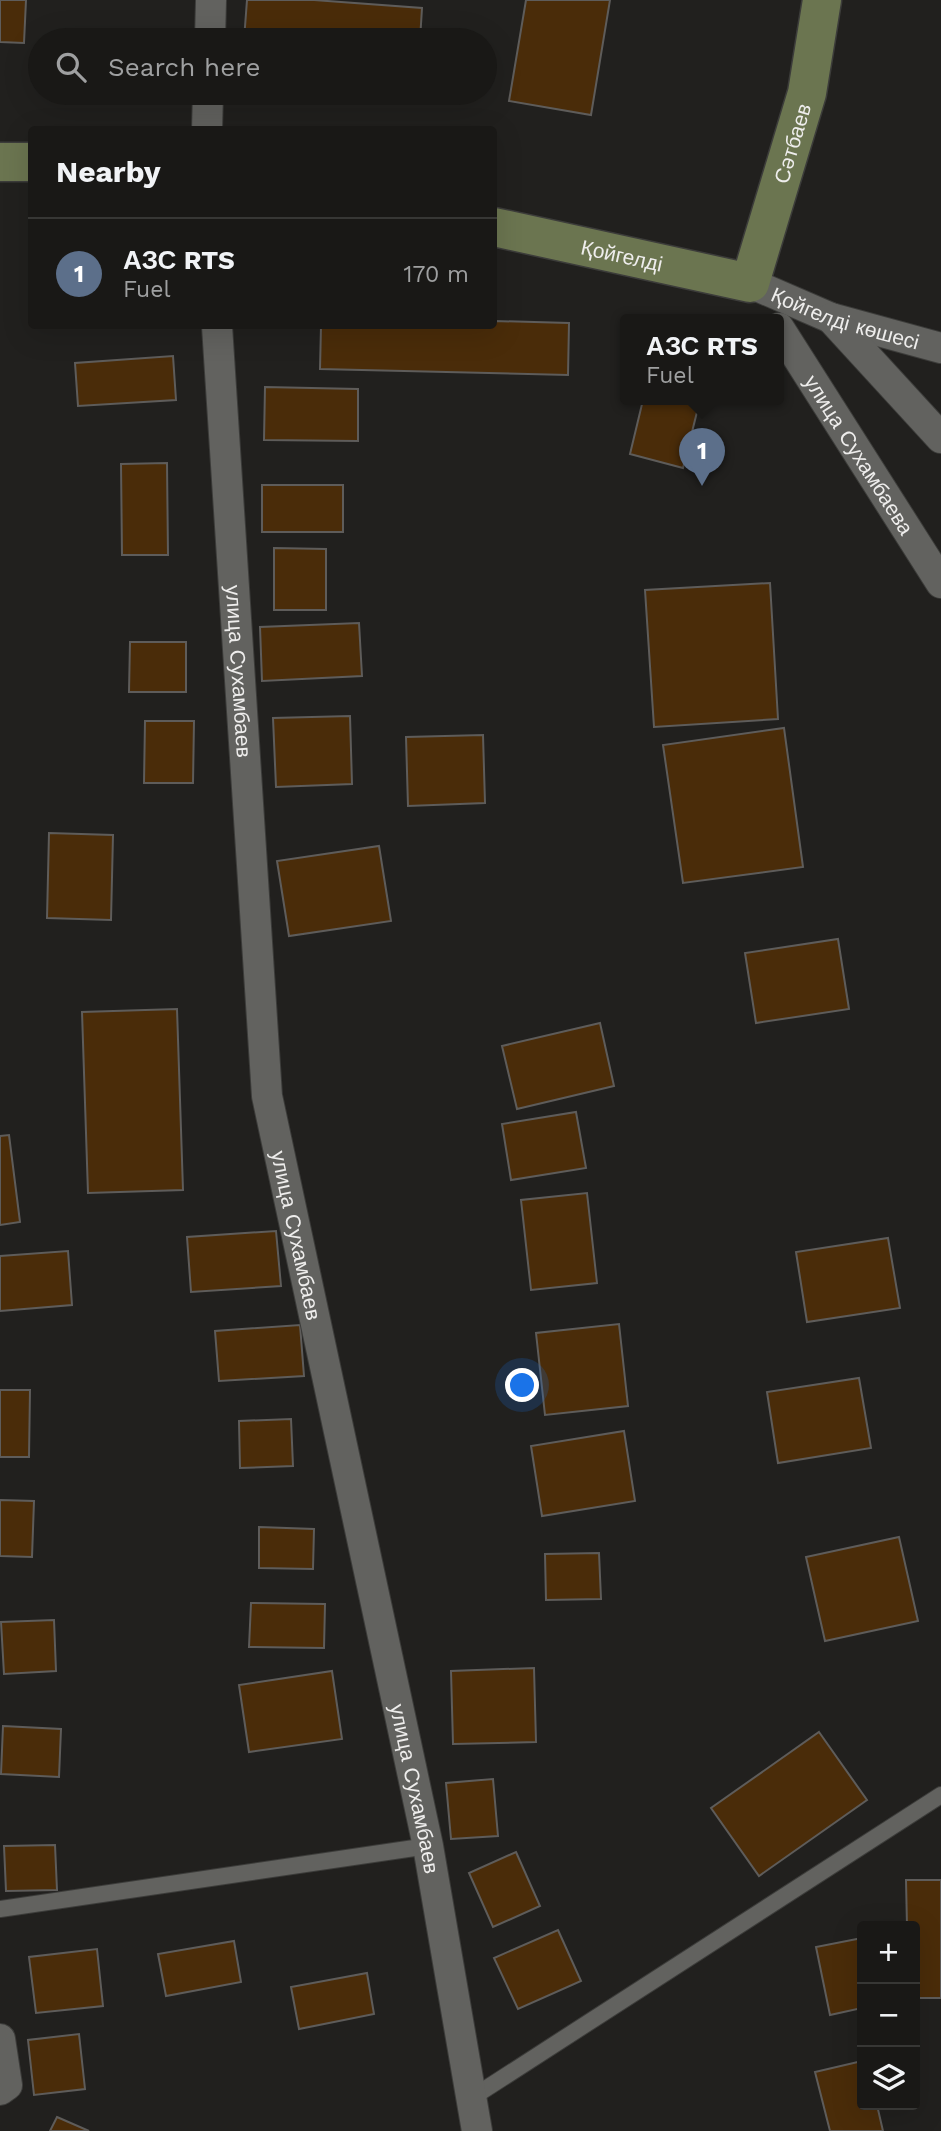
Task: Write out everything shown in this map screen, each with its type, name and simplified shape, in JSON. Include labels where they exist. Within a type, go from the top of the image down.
[{"type":"street","points":[[210,28],[211,0]]},
{"type":"street","name":"Сәтбаев","points":[[750,284],[807,93],[822,0]]},
{"type":"street","points":[[207,126],[208,105]]},
{"type":"street","points":[[0,162],[28,162]]},
{"type":"street","name":"Қойгелді","points":[[497,228],[750,284]]},
{"type":"street","points":[[750,284],[770,314]]},
{"type":"street","name":"Қойгелді көшесі","points":[[750,284],[831,318],[941,348]]},
{"type":"street","points":[[831,318],[941,438]]},
{"type":"street","name":"улица Сухамбаев","points":[[217,329],[267,1096],[428,1846],[477,2131]]},
{"type":"street","name":"улица Сухамбаева","points":[[784,336],[941,583]]},
{"type":"street","points":[[0,2039],[8,2085],[0,2090]]},
{"type":"lane","points":[[473,2097],[941,1796]]},
{"type":"lane","points":[[0,1909],[428,1846]]},
{"type":"building","points":[[0,0],[26,0],[24,43],[0,42]]},
{"type":"building","points":[[247,0],[314,0],[422,8],[421,28],[245,28]]},
{"type":"building","points":[[526,0],[610,0],[591,115],[509,101]]},
{"type":"building","points":[[497,321],[569,323],[568,375],[320,369],[321,329],[497,329]]},
{"type":"building","points":[[173,356],[176,400],[78,406],[75,363]]},
{"type":"building","points":[[265,387],[358,389],[358,441],[264,440]]},
{"type":"building","points":[[642,405],[699,405],[683,468],[630,454]]},
{"type":"building","points":[[167,463],[168,555],[122,555],[121,464]]},
{"type":"building","points":[[262,485],[343,485],[343,532],[262,532]]},
{"type":"building","points":[[274,548],[326,549],[326,610],[274,610]]},
{"type":"building","points":[[770,583],[778,719],[654,727],[645,590]]},
{"type":"building","points":[[359,623],[362,676],[262,681],[260,627]]},
{"type":"building","points":[[130,642],[186,642],[186,692],[129,692]]},
{"type":"building","points":[[350,716],[352,784],[276,787],[273,718]]},
{"type":"building","points":[[145,721],[194,721],[193,783],[144,783]]},
{"type":"building","points":[[784,728],[803,867],[683,883],[663,745]]},
{"type":"building","points":[[483,735],[485,803],[408,806],[406,737]]},
{"type":"building","points":[[49,833],[113,835],[111,920],[47,918]]},
{"type":"building","points":[[379,846],[391,921],[289,936],[277,861]]},
{"type":"building","points":[[838,939],[849,1009],[756,1023],[745,953]]},
{"type":"building","points":[[177,1009],[183,1190],[88,1193],[82,1012]]},
{"type":"building","points":[[600,1023],[614,1086],[517,1109],[502,1046]]},
{"type":"building","points":[[576,1112],[586,1168],[511,1180],[502,1124]]},
{"type":"building","points":[[9,1135],[20,1222],[0,1225],[0,1136]]},
{"type":"building","points":[[587,1193],[597,1283],[531,1290],[521,1200]]},
{"type":"building","points":[[276,1231],[281,1286],[191,1292],[187,1237]]},
{"type":"building","points":[[888,1238],[900,1308],[807,1322],[796,1252]]},
{"type":"building","points":[[68,1251],[72,1305],[0,1311],[0,1256]]},
{"type":"building","points":[[619,1324],[628,1406],[545,1415],[536,1333]]},
{"type":"building","points":[[300,1325],[304,1376],[219,1381],[215,1331]]},
{"type":"building","points":[[859,1378],[871,1448],[778,1463],[767,1392]]},
{"type":"building","points":[[0,1390],[30,1390],[29,1457],[0,1457]]},
{"type":"building","points":[[291,1419],[293,1466],[240,1468],[239,1421]]},
{"type":"building","points":[[624,1431],[635,1501],[542,1516],[531,1446]]},
{"type":"building","points":[[0,1500],[34,1501],[32,1557],[0,1556]]},
{"type":"building","points":[[259,1527],[314,1529],[313,1569],[259,1568]]},
{"type":"building","points":[[899,1537],[918,1621],[825,1641],[806,1557]]},
{"type":"building","points":[[599,1553],[601,1599],[546,1600],[545,1554]]},
{"type":"building","points":[[251,1603],[325,1604],[324,1648],[249,1647]]},
{"type":"building","points":[[54,1620],[56,1671],[4,1674],[1,1622]]},
{"type":"building","points":[[534,1668],[536,1742],[453,1744],[451,1671]]},
{"type":"building","points":[[332,1671],[342,1739],[249,1752],[239,1685]]},
{"type":"building","points":[[3,1726],[61,1729],[59,1777],[1,1774]]},
{"type":"building","points":[[819,1732],[867,1800],[759,1876],[711,1808]]},
{"type":"building","points":[[493,1779],[498,1836],[451,1839],[446,1783]]},
{"type":"building","points":[[55,1845],[57,1890],[6,1891],[4,1846]]},
{"type":"building","points":[[516,1852],[540,1906],[493,1927],[469,1873]]},
{"type":"building","points":[[906,1880],[941,1880],[941,1998],[920,1998],[920,1921],[907,1921]]},
{"type":"building","points":[[558,1930],[581,1981],[518,2009],[494,1958]]},
{"type":"building","points":[[857,1939],[857,2009],[830,2015],[816,1947]]},
{"type":"building","points":[[234,1941],[241,1982],[166,1996],[158,1954]]},
{"type":"building","points":[[97,1949],[103,2006],[36,2013],[29,1957]]},
{"type":"building","points":[[367,1973],[374,2014],[299,2029],[291,1987]]},
{"type":"building","points":[[79,2034],[85,2089],[34,2095],[28,2040]]},
{"type":"building","points":[[857,2062],[857,2110],[878,2110],[883,2131],[830,2131],[815,2072]]},
{"type":"building","points":[[57,2117],[89,2131],[50,2131]]},
{"type":"place","name":"АЗС RTS","points":[[702,486]]}]
